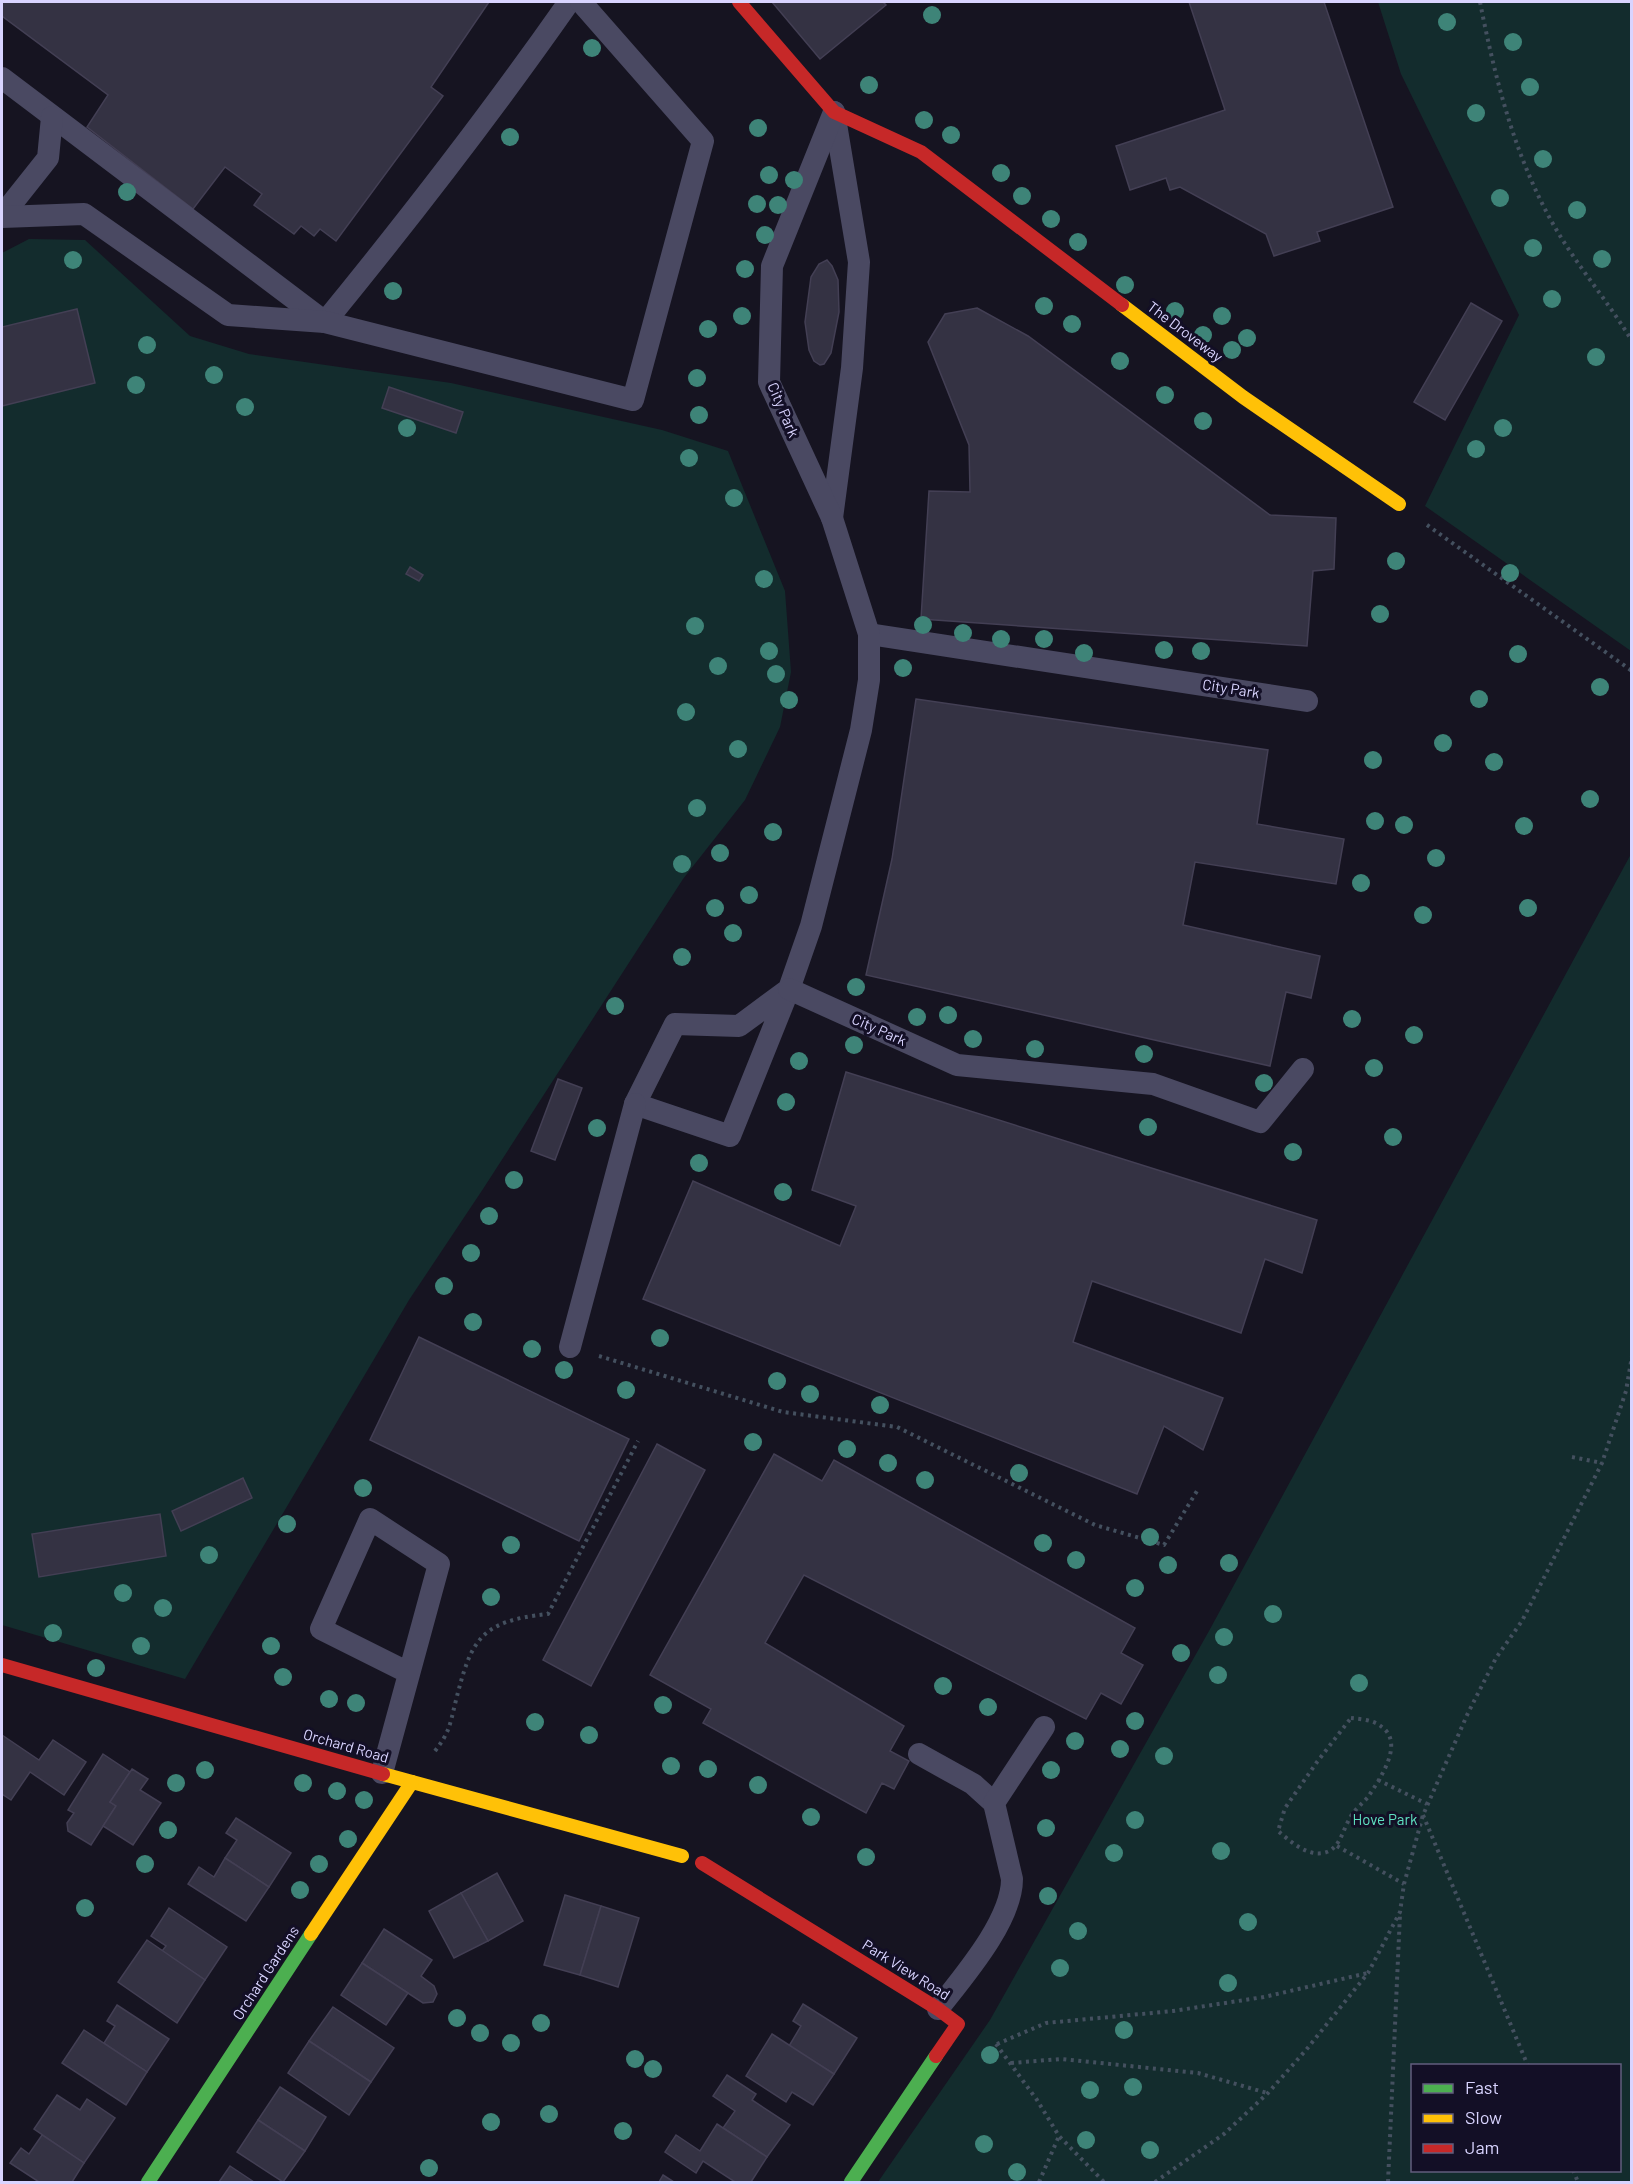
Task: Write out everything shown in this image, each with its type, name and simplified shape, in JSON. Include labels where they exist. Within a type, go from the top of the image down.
[{"type":"street","name":"The Droveway","points":[[740,2],[834,112],[921,152],[1243,397],[1399,504]]},
{"type":"street","name":"Orchard Road","points":[[2,1665],[682,1856]]},
{"type":"street","name":"Orchard Gardens","points":[[148,2182],[412,1782]]},
{"type":"street","name":"Park View Road","points":[[702,1863],[938,2009],[958,2024]]},
{"type":"street","points":[[851,2182],[958,2024]]},
{"type":"lane","points":[[325,322],[387,246],[510,86],[568,2]]},
{"type":"lane","points":[[2,216],[84,214],[228,315],[325,322],[633,400],[703,141],[581,2]]},
{"type":"lane","points":[[2,78],[325,322]]},
{"type":"lane","points":[[832,518],[852,368],[859,262],[834,112]]},
{"type":"lane","name":"City Park","points":[[834,112],[772,266],[769,382],[832,518],[869,634],[869,680],[861,730],[811,926],[789,989],[957,1065],[1154,1084],[1260,1122],[1303,1069]]},
{"type":"lane","points":[[2,216],[48,158],[52,117]]},
{"type":"lane","name":"City Park","points":[[869,634],[1307,701]]},
{"type":"lane","points":[[635,1104],[730,1136],[789,989]]},
{"type":"lane","points":[[570,1347],[635,1104],[675,1024],[740,1026],[789,989]]},
{"type":"lane","points":[[382,1773],[439,1564],[370,1519],[321,1629],[409,1673]]},
{"type":"lane","points":[[994,1803],[1044,1727]]},
{"type":"lane","points":[[919,1754],[973,1784],[994,1803],[1012,1879],[1012,1887],[1001,1917],[982,1953],[938,2009]]},
{"type":"path","points":[[1480,2],[1488,45],[1520,156],[1561,237],[1632,341]]},
{"type":"path","points":[[1399,504],[1632,671]]},
{"type":"path","points":[[1632,1080],[1632,1123]]},
{"type":"path","points":[[570,1347],[783,1412],[897,1427],[1095,1525],[1164,1545],[1197,1491]]},
{"type":"path","points":[[1388,2182],[1400,1912],[1404,1884],[1423,1815],[1468,1713],[1496,1658],[1522,1621],[1602,1464],[1626,1391],[1632,1356]]},
{"type":"path","points":[[412,1782],[447,1735],[466,1661],[477,1643],[490,1628],[518,1617],[548,1614],[638,1441]]},
{"type":"path","points":[[1572,1457],[1602,1464]]},
{"type":"path","points":[[1351,1718],[1368,1720],[1382,1726],[1389,1735],[1392,1745],[1385,1768],[1378,1780],[1368,1797],[1350,1817],[1337,1846],[1322,1853],[1300,1848],[1278,1831],[1286,1808],[1317,1762],[1351,1718]]},
{"type":"path","points":[[1378,1780],[1427,1804]]},
{"type":"path","points":[[1423,1815],[1527,2064]]},
{"type":"path","points":[[1337,1846],[1404,1884]]},
{"type":"path","points":[[1155,2182],[1224,2134],[1268,2093],[1368,1973],[1400,1912]]},
{"type":"path","points":[[998,2044],[1046,2023],[1173,2011],[1263,1997],[1368,1973]]},
{"type":"path","points":[[958,2024],[998,2044],[1059,2136],[1104,2182]]},
{"type":"path","points":[[1011,2063],[1061,2059],[1198,2073],[1268,2093]]},
{"type":"path","points":[[1039,2182],[1059,2136]]},
{"type":"green space","points":[[1378,2],[1631,2],[1631,651],[1425,506],[1519,315],[1401,74]]},
{"type":"green space","points":[[29,239],[85,240],[190,336],[249,354],[451,383],[662,430],[728,451],[785,591],[791,672],[780,727],[745,800],[683,879],[409,1300],[185,1679],[2,1625],[2,253]]},
{"type":"green space","name":"Hove Park","points":[[1631,854],[1631,2182],[878,2182],[990,2020],[1209,1631]]},
{"type":"building","points":[[2,2],[489,2],[431,87],[443,96],[336,241],[320,229],[314,236],[301,226],[294,234],[254,205],[262,194],[225,167],[193,209],[87,127],[108,95],[2,16]]},
{"type":"building","points":[[772,2],[883,2],[886,5],[820,59]]},
{"type":"building","points":[[1189,2],[1324,2],[1393,207],[1317,232],[1320,241],[1274,256],[1266,234],[1180,187],[1170,190],[1166,178],[1130,190],[1116,146],[1225,110]]},
{"type":"building","points":[[827,260],[838,280],[839,312],[831,353],[824,364],[820,365],[814,361],[809,350],[805,322],[811,277],[819,264]]},
{"type":"building","points":[[1471,303],[1502,321],[1445,420],[1414,402]]},
{"type":"building","points":[[977,308],[1028,336],[1270,515],[1336,518],[1334,569],[1313,571],[1307,646],[921,619],[929,491],[970,492],[969,445],[928,342],[945,314]]},
{"type":"building","points":[[77,309],[95,383],[2,406],[2,327]]},
{"type":"building","points":[[389,387],[463,412],[456,433],[382,408]]},
{"type":"building","points":[[410,567],[423,575],[419,581],[406,574]]},
{"type":"building","points":[[916,699],[1268,750],[1257,824],[1344,839],[1336,884],[1195,862],[1183,925],[1320,956],[1311,998],[1286,992],[1270,1066],[866,975],[892,859]]},
{"type":"building","points":[[846,1072],[1317,1220],[1302,1273],[1265,1259],[1241,1333],[1092,1281],[1073,1342],[1223,1398],[1203,1450],[1164,1426],[1137,1494],[643,1299],[693,1181],[840,1246],[856,1206],[812,1190]]},
{"type":"building","points":[[558,1079],[582,1088],[555,1160],[531,1151]]},
{"type":"building","points":[[419,1337],[629,1439],[579,1541],[370,1440]]},
{"type":"building","points":[[657,1444],[705,1470],[591,1686],[543,1660]]},
{"type":"building","points":[[774,1454],[822,1481],[834,1460],[1135,1628],[1121,1653],[1143,1665],[1121,1704],[1101,1693],[1086,1719],[804,1575],[765,1643],[904,1726],[890,1751],[909,1761],[894,1789],[882,1783],[866,1813],[703,1723],[711,1709],[650,1675]]},
{"type":"building","points":[[243,1478],[252,1498],[181,1531],[172,1511]]},
{"type":"building","points":[[160,1514],[166,1556],[39,1577],[32,1534]]},
{"type":"building","points":[[2,1735],[39,1760],[53,1740],[86,1762],[64,1795],[30,1772],[11,1800],[2,1794]]},
{"type":"building","points":[[103,1754],[130,1772],[110,1802],[116,1806],[91,1845],[68,1831],[67,1823],[74,1813],[68,1810]]},
{"type":"building","points":[[132,1769],[148,1779],[140,1790],[161,1803],[133,1845],[103,1826],[116,1806],[110,1802]]},
{"type":"building","points":[[236,1818],[291,1853],[269,1887],[225,1858],[237,1840],[226,1833]]},
{"type":"building","points":[[225,1858],[269,1887],[246,1921],[188,1884],[199,1867],[214,1877]]},
{"type":"building","points":[[497,1873],[523,1921],[488,1941],[461,1893]]},
{"type":"building","points":[[461,1893],[488,1941],[454,1958],[429,1911]]},
{"type":"building","points":[[565,1895],[601,1906],[580,1975],[544,1965]]},
{"type":"building","points":[[601,1906],[639,1918],[618,1987],[580,1975]]},
{"type":"building","points":[[169,1908],[227,1947],[205,1980],[162,1951],[166,1946],[151,1936]]},
{"type":"building","points":[[384,1929],[432,1960],[421,1976],[434,1986],[437,1994],[433,2002],[423,2003],[362,1963]]},
{"type":"building","points":[[147,1940],[205,1980],[177,2023],[118,1982]]},
{"type":"building","points":[[362,1963],[408,1993],[386,2025],[341,1995]]},
{"type":"building","points":[[803,2004],[857,2038],[834,2074],[789,2046],[801,2026],[793,2021]]},
{"type":"building","points":[[117,2005],[169,2039],[147,2072],[104,2043],[115,2026],[107,2021]]},
{"type":"building","points":[[333,2007],[394,2048],[371,2082],[309,2041]]},
{"type":"building","points":[[84,2030],[147,2072],[126,2105],[62,2063]]},
{"type":"building","points":[[772,2034],[834,2074],[813,2105],[792,2092],[786,2102],[746,2076]]},
{"type":"building","points":[[309,2041],[371,2082],[349,2115],[288,2073]]},
{"type":"building","points":[[727,2075],[756,2094],[752,2100],[790,2125],[767,2157],[723,2128],[735,2111],[713,2096]]},
{"type":"building","points":[[280,2087],[326,2117],[305,2151],[258,2120]]},
{"type":"building","points":[[57,2095],[80,2110],[87,2099],[115,2118],[84,2163],[34,2129]]},
{"type":"building","points":[[258,2120],[305,2151],[283,2182],[237,2152]]},
{"type":"building","points":[[717,2124],[767,2157],[751,2182],[735,2182],[703,2161],[696,2173],[665,2152],[676,2135],[700,2151]]},
{"type":"building","points":[[42,2135],[84,2163],[72,2182],[39,2182],[10,2163],[21,2148],[29,2154]]},
{"type":"building","points":[[230,2166],[254,2182],[219,2182]]},
{"type":"building","points":[[663,2175],[674,2182],[659,2182]]},
{"type":"traffic: fast","points":[[148,2182],[311,1934]]},
{"type":"traffic: fast","points":[[851,2182],[936,2056]]},
{"type":"traffic: slow","points":[[1122,305],[1243,397],[1399,504]]},
{"type":"traffic: slow","points":[[383,1774],[682,1856]]},
{"type":"traffic: slow","points":[[311,1934],[412,1782]]},
{"type":"traffic: jam","points":[[739,2],[834,112],[921,152],[1122,305]]},
{"type":"traffic: jam","points":[[2,1665],[383,1774]]},
{"type":"traffic: jam","points":[[702,1863],[938,2009],[958,2024],[936,2056]]}]
